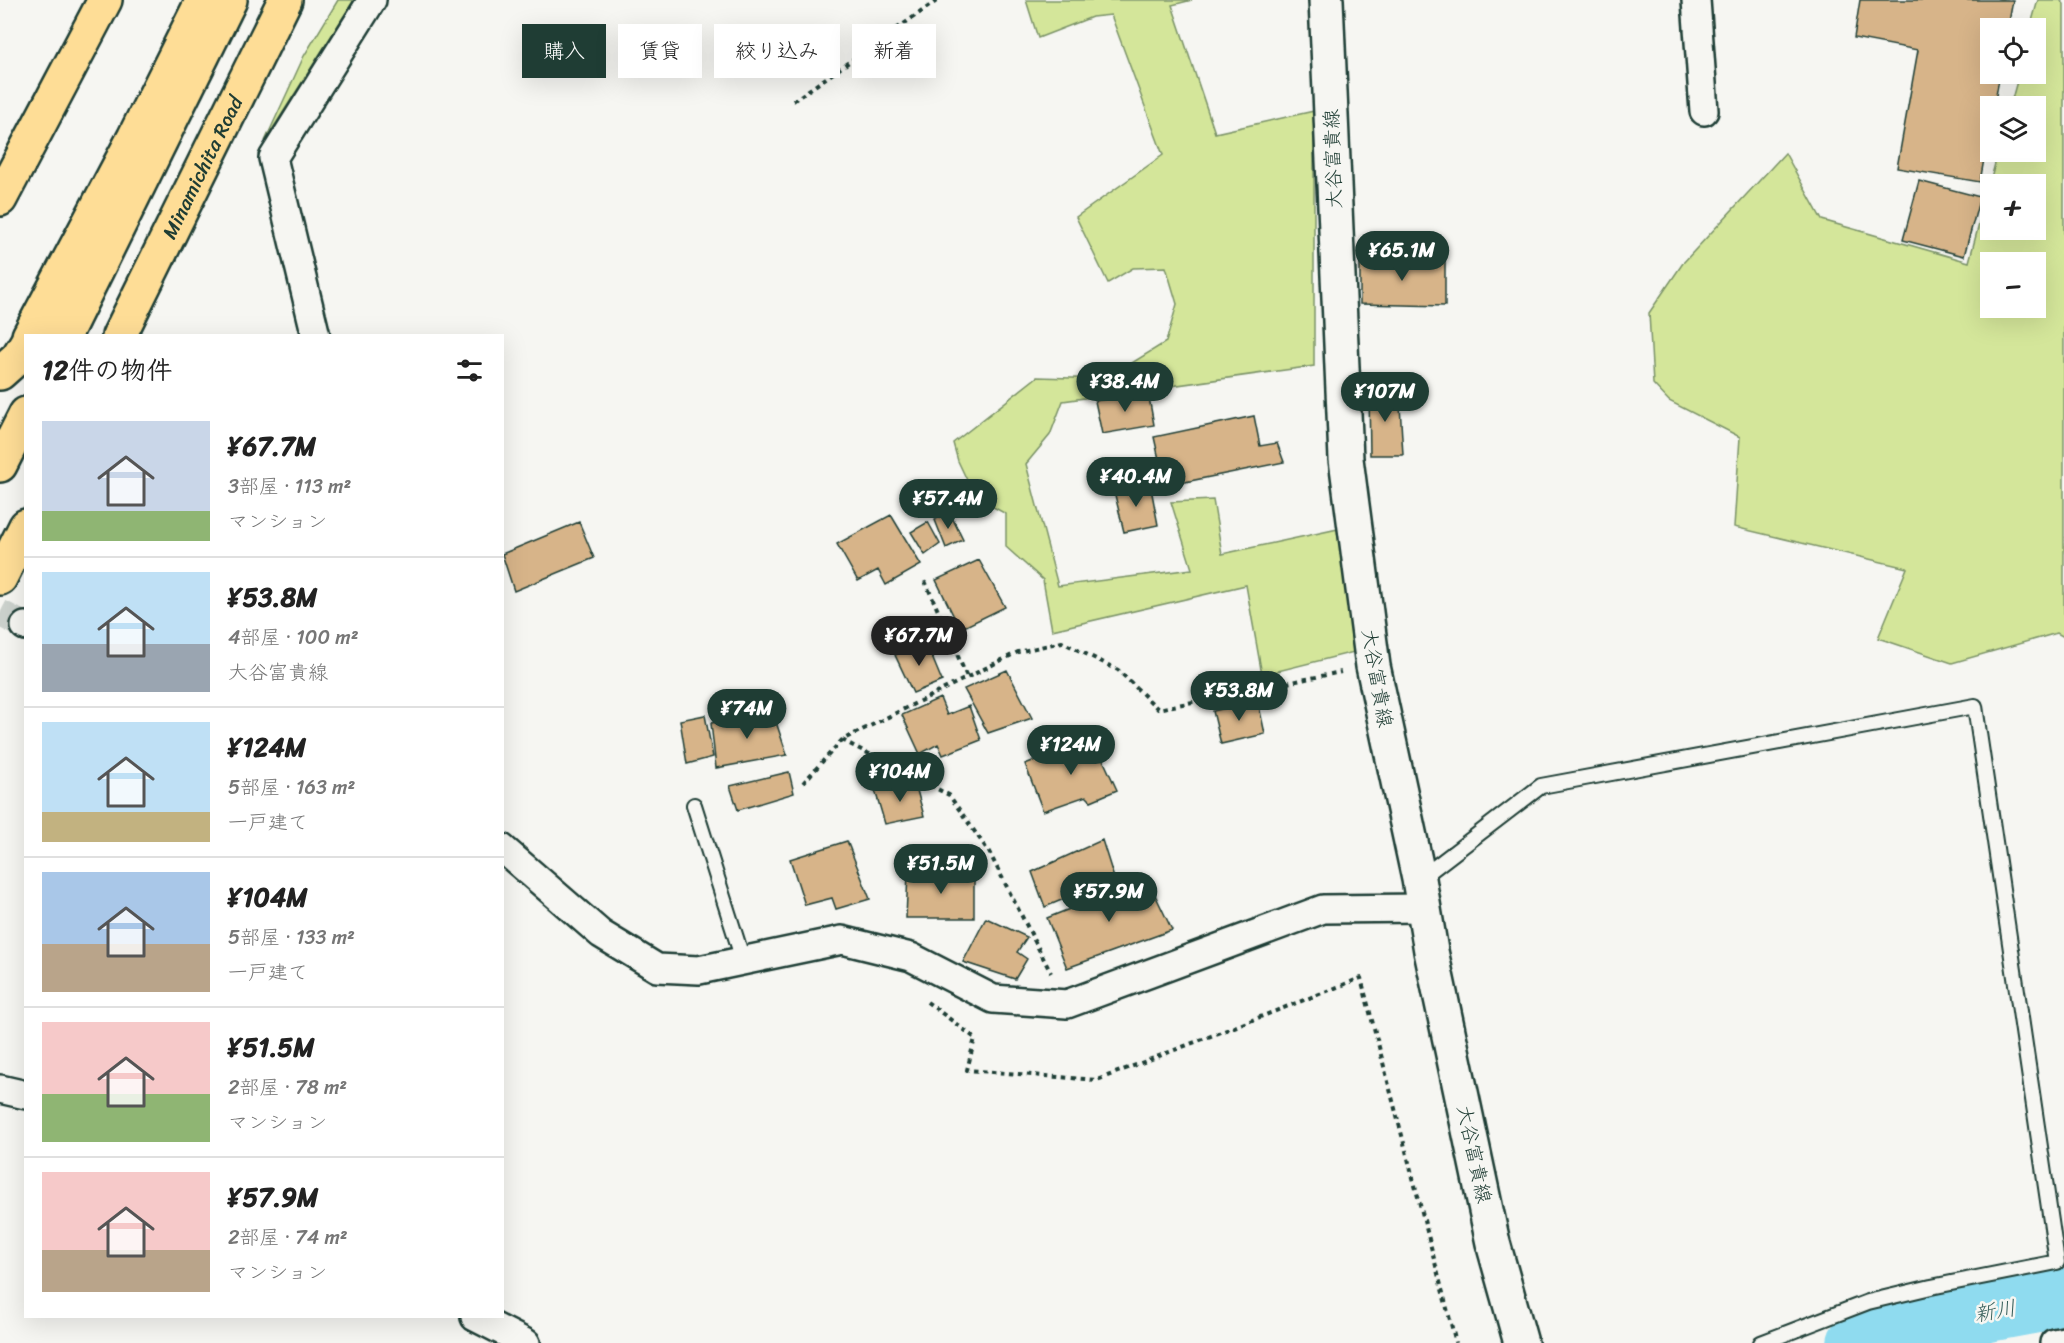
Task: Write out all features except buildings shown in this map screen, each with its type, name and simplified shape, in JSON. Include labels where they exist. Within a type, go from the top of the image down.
[{"type":"highway","points":[[0,199],[105,0]]},
{"type":"highway","points":[[31,334],[134,138],[203,0]]},
{"type":"highway","points":[[65,334],[230,0]]},
{"type":"highway","name":"Minamichita Road","points":[[120,334],[285,0]]},
{"type":"highway","points":[[0,373],[18,357],[24,347]]},
{"type":"highway","points":[[0,465],[24,418]]},
{"type":"highway","points":[[0,578],[24,530]]},
{"type":"main road","name":"大谷富貴線","points":[[1326,0],[1346,459],[1373,666],[1493,1243],[1521,1343]]},
{"type":"street","points":[[316,334],[273,158],[372,0]]},
{"type":"street","points":[[1696,0],[1704,111]]},
{"type":"street","points":[[504,850],[601,934],[657,968],[699,970],[842,940],[911,957],[993,999],[1068,1004],[1323,909],[1422,894]]},
{"type":"street","points":[[0,1089],[24,1095]]},
{"type":"street","points":[[477,1318],[526,1343]]},
{"type":"street","points":[[2054,1343],[2064,1341]]},
{"type":"lane","points":[[1422,894],[1541,786],[1975,706],[2060,1262],[1931,1287],[1868,1302],[1761,1343]]},
{"type":"lane","points":[[694,804],[743,960]]},
{"type":"path","points":[[793,102],[938,0]]},
{"type":"path","points":[[925,581],[967,677]]},
{"type":"path","points":[[803,783],[842,740],[1018,652],[1062,642],[1118,670],[1158,709],[1373,666]]},
{"type":"path","points":[[842,740],[949,795],[989,852],[1068,1004]]},
{"type":"path","points":[[918,996],[975,1038],[967,1070],[1097,1080],[1361,978],[1456,1343]]},
{"type":"green space","points":[[338,0],[354,0],[265,141],[304,56]]},
{"type":"green space","points":[[1026,0],[1192,0],[1172,5],[1215,133],[1314,111],[1314,366],[1063,401],[1050,435],[1026,464],[1058,586],[1192,569],[1171,502],[1213,500],[1222,554],[1338,529],[1354,652],[1262,675],[1246,585],[1052,630],[1043,580],[1006,547],[1006,514],[975,497],[958,461],[953,443],[1037,377],[1106,379],[1166,342],[1177,304],[1166,267],[1133,268],[1108,283],[1076,217],[1163,155],[1111,15],[1092,17],[1038,38]]},
{"type":"green space","points":[[2038,0],[2060,0],[2064,4],[2064,637],[2057,633],[1952,663],[1878,638],[1907,568],[1734,527],[1740,437],[1669,401],[1653,384],[1649,313],[1683,263],[1785,153],[1822,220],[1969,262],[1980,220],[1980,240],[2046,240],[2046,174],[1992,174],[1995,162],[2046,162],[2046,96],[2013,96],[2016,84],[2046,84],[2046,18],[2033,18]]},
{"type":"waterway","name":"新川","points":[[1857,1343],[1891,1330],[2064,1298]]},
{"type":"tunnel","points":[[0,613],[24,625]]}]
